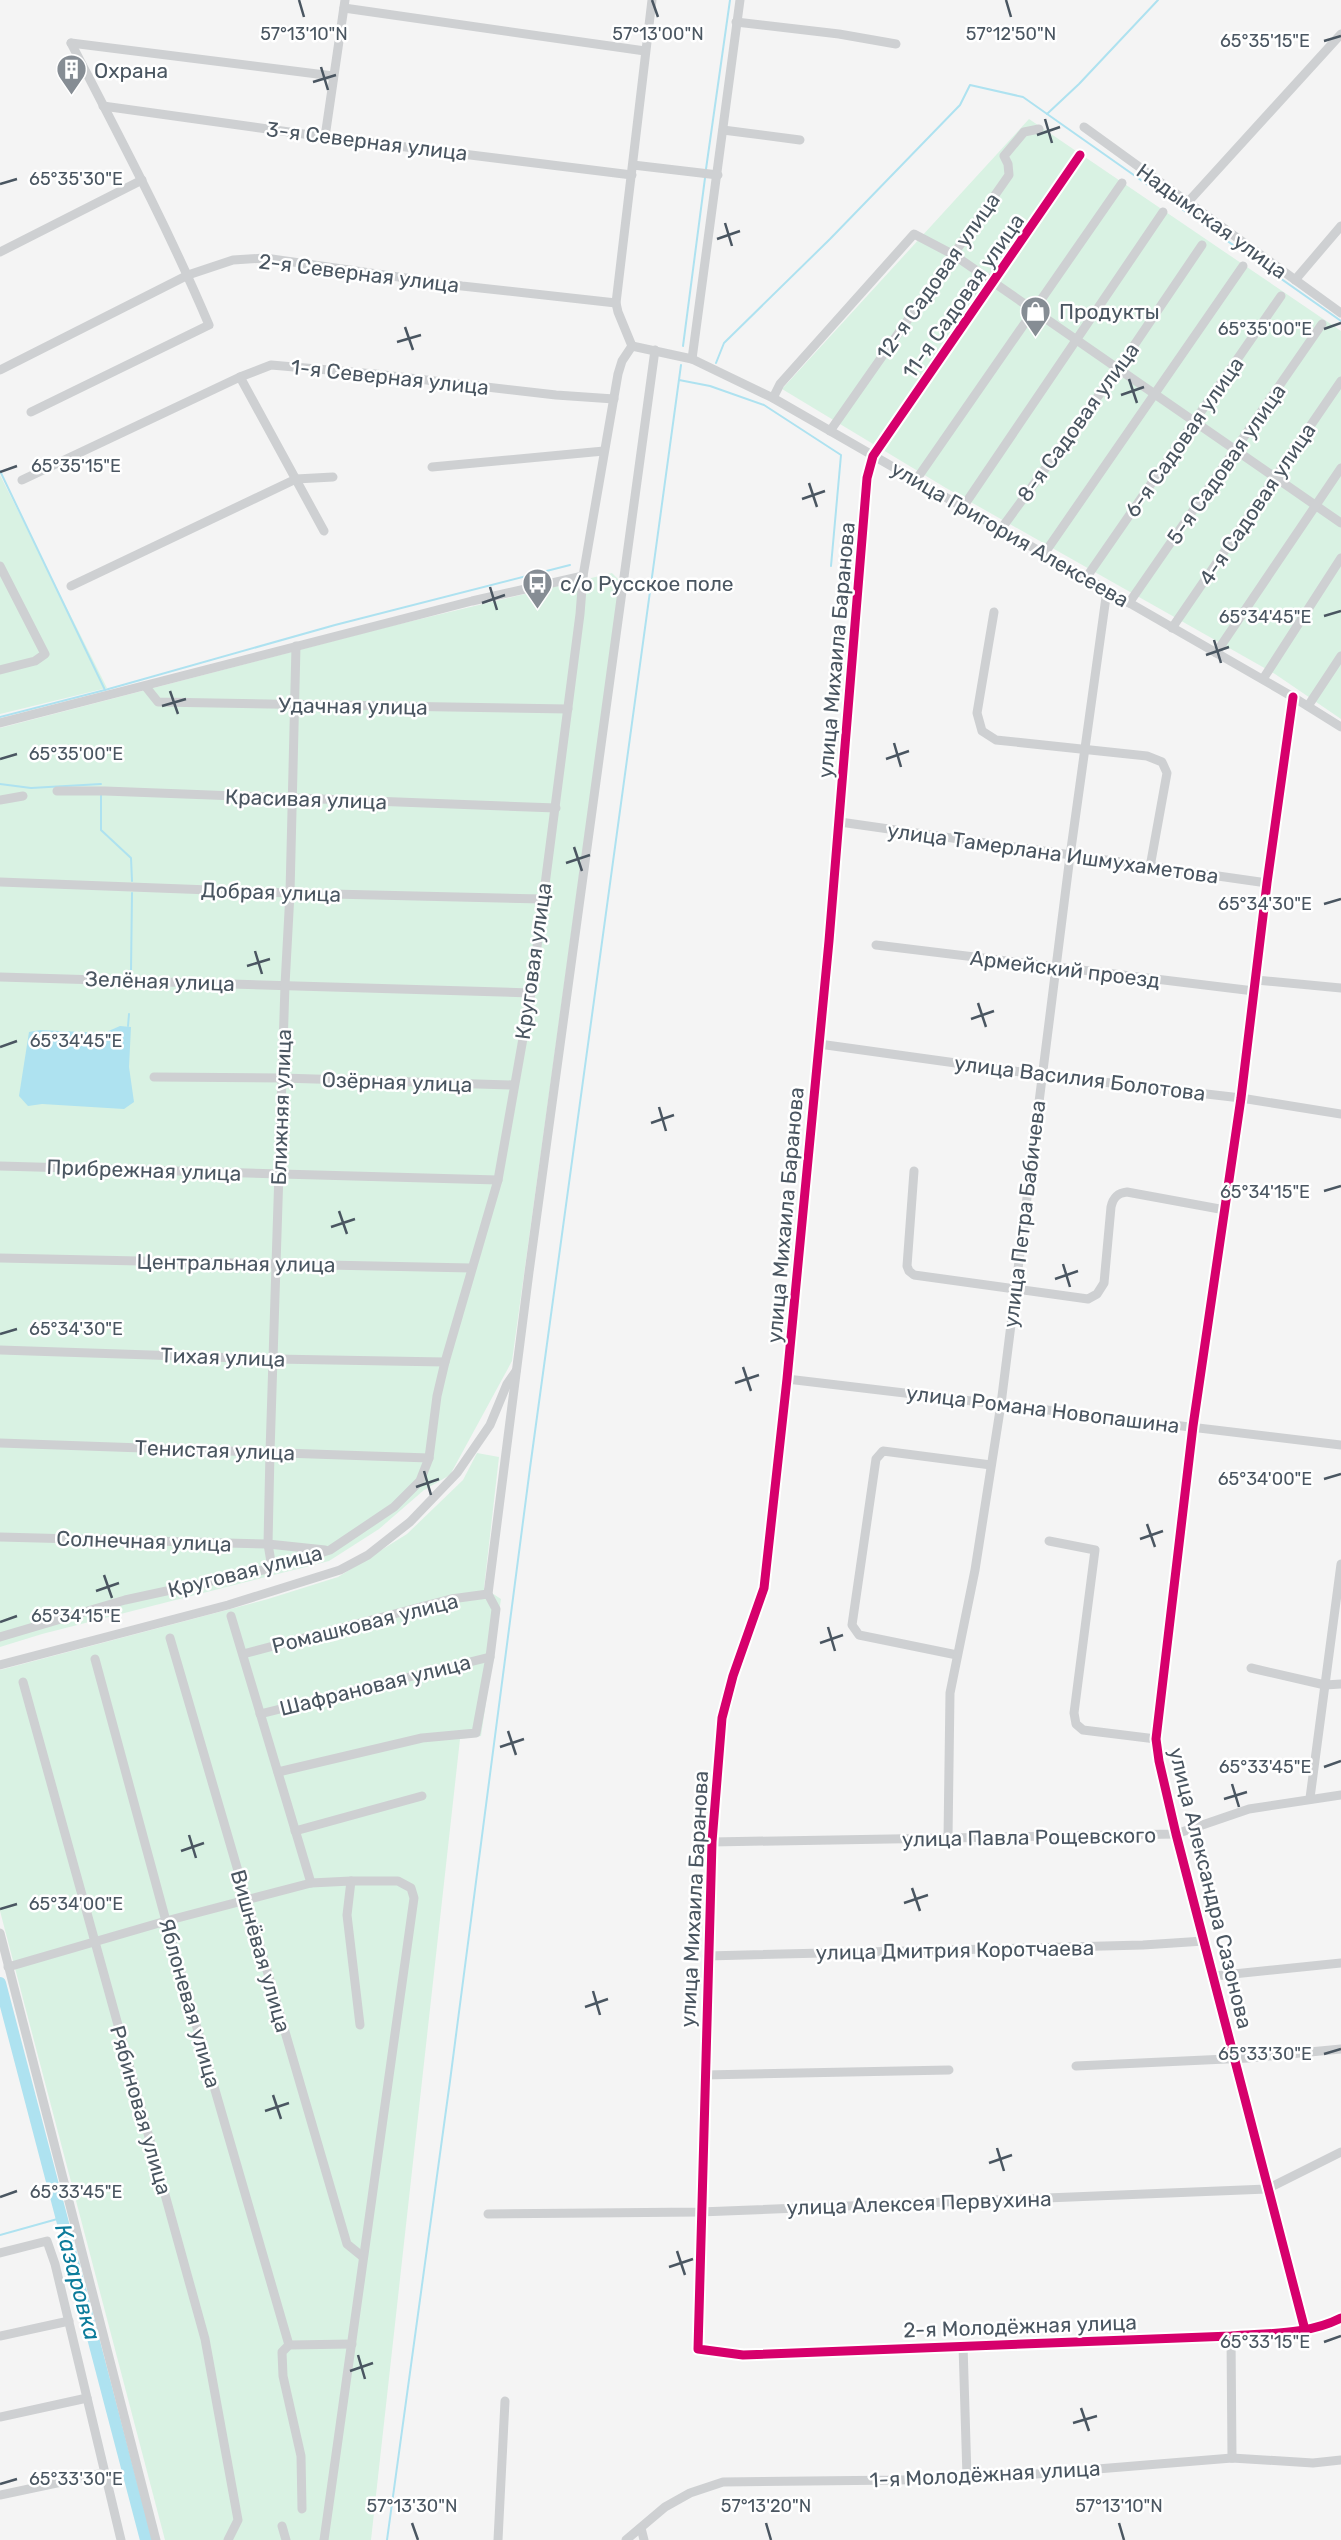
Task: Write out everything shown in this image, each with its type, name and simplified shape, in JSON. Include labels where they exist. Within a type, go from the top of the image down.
[{"type":"street","points":[[632,346],[617,303],[652,0]]},
{"type":"street","points":[[692,359],[740,0]]},
{"type":"street","points":[[325,137],[344,4],[645,51]]},
{"type":"street","points":[[736,22],[839,34],[896,44]]},
{"type":"street","points":[[1188,202],[1341,34]]},
{"type":"street","points":[[31,412],[209,325],[142,180],[71,43],[333,76]]},
{"type":"street","name":"3-я Северная улица","points":[[103,106],[325,137],[633,170],[718,175]]},
{"type":"street","name":"Надымская улица","points":[[1084,127],[1341,313]]},
{"type":"street","name":"12-я Садовая улица","points":[[830,431],[1009,175],[1004,156],[1024,132],[1039,129]]},
{"type":"street","points":[[723,130],[800,140]]},
{"type":"street","name":"11-я Садовая улица","points":[[873,456],[1080,155]]},
{"type":"street","points":[[0,252],[142,180]]},
{"type":"street","points":[[916,480],[1122,183]]},
{"type":"street","points":[[963,507],[1163,212]]},
{"type":"street","points":[[1295,281],[1341,226]]},
{"type":"street","points":[[773,398],[780,384],[914,234],[954,255],[994,282],[1341,523]]},
{"type":"street","name":"8-я Садовая улица","points":[[1001,529],[1118,369],[1202,245]]},
{"type":"street","name":"2-я Северная улица","points":[[0,370],[188,275],[233,260],[265,258],[462,286],[617,303]]},
{"type":"street","points":[[1044,554],[1243,266]]},
{"type":"street","name":"6-я Садовая улица","points":[[1086,578],[1281,296]]},
{"type":"street","name":"5-я Садовая улица","points":[[1129,603],[1322,324]]},
{"type":"street","name":"улица Григория Алексеева","points":[[632,346],[692,359],[773,398],[1263,679],[1341,727]]},
{"type":"street","name":"Круговая улица","points":[[0,1637],[125,1600],[272,1568],[330,1550],[394,1507],[420,1481],[429,1458],[437,1396],[445,1362],[498,1180],[530,993],[583,576],[622,361],[632,346]]},
{"type":"street","points":[[278,1772],[422,1738],[476,1733],[496,1609],[488,1594],[517,1369],[655,350]]},
{"type":"street","name":"1-я Северная улица","points":[[22,480],[240,377],[271,365],[614,399]]},
{"type":"street","points":[[240,377],[324,531]]},
{"type":"street","name":"4-я Садовая улица","points":[[1172,628],[1341,381]]},
{"type":"street","points":[[432,467],[604,451]]},
{"type":"street","name":"улица Михаила Баранова","points":[[698,2349],[707,1956],[712,1842],[722,1718],[733,1676],[764,1588],[788,1379],[840,822],[867,478],[873,456]]},
{"type":"street","points":[[1216,653],[1341,468]]},
{"type":"street","points":[[71,586],[296,479],[333,477]]},
{"type":"street","points":[[1263,679],[1341,558]]},
{"type":"street","points":[[0,566],[45,654],[35,661],[0,670]]},
{"type":"street","points":[[0,723],[472,601],[583,576]]},
{"type":"street","name":"улица Петра Бабичева","points":[[947,1838],[950,1693],[975,1570],[1001,1404],[1055,968],[1107,590]]},
{"type":"street","points":[[994,612],[976,713],[982,731],[996,740],[1085,748],[1158,759],[1167,773],[1150,867]]},
{"type":"street","name":"Ближняя улица","points":[[272,1568],[268,1544],[270,1452],[296,646]]},
{"type":"street","points":[[1308,706],[1341,656]]},
{"type":"street","name":"Удачная улица","points":[[146,687],[158,702],[568,709]]},
{"type":"street","name":"улица Александра Сазонова","points":[[1293,697],[1241,1098],[1194,1426],[1156,1739],[1176,1834],[1305,2330]]},
{"type":"street","name":"Красивая улица","points":[[57,791],[105,790],[555,808]]},
{"type":"street","points":[[0,800],[23,796]]},
{"type":"street","name":"улица Тамерлана Ишмухаметова","points":[[840,822],[1267,883]]},
{"type":"street","name":"Добрая улица","points":[[0,882],[542,899]]},
{"type":"street","name":"Армейский проезд","points":[[876,945],[1254,992]]},
{"type":"street","name":"Зелёная улица","points":[[0,976],[530,993]]},
{"type":"street","points":[[1256,980],[1341,988]]},
{"type":"street","name":"улица Василия Болотова","points":[[819,1044],[1241,1098],[1341,1114]]},
{"type":"street","name":"Озёрная улица","points":[[154,1077],[514,1085]]},
{"type":"street","name":"Прибрежная улица","points":[[0,1166],[498,1180]]},
{"type":"street","points":[[914,1171],[907,1266],[914,1275],[1088,1299],[1097,1294],[1104,1283],[1111,1207],[1115,1196],[1122,1192],[1225,1210]]},
{"type":"street","name":"Центральная улица","points":[[0,1258],[471,1268]]},
{"type":"street","name":"Тихая улица","points":[[0,1350],[445,1362]]},
{"type":"street","points":[[0,1665],[228,1605],[340,1570],[368,1555],[410,1522],[457,1473],[490,1425],[507,1384],[517,1369]]},
{"type":"street","name":"улица Романа Новопашина","points":[[788,1379],[1341,1445]]},
{"type":"street","name":"Тенистая улица","points":[[0,1443],[429,1458]]},
{"type":"street","points":[[957,1655],[859,1635],[852,1625],[872,1476],[876,1459],[883,1451],[991,1465]]},
{"type":"street","name":"Солнечная улица","points":[[0,1537],[268,1544],[330,1550]]},
{"type":"street","points":[[1049,1541],[1095,1550],[1074,1713],[1076,1724],[1083,1730],[1156,1739]]},
{"type":"street","points":[[1310,1798],[1341,1564]]},
{"type":"street","name":"Ромашковая улица","points":[[243,1654],[451,1599],[488,1594]]},
{"type":"street","points":[[231,1616],[311,1884]]},
{"type":"street","name":"Вишнёвая улица","points":[[170,1638],[347,2244],[363,2256]]},
{"type":"street","name":"Шафрановая улица","points":[[261,1714],[490,1657]]},
{"type":"street","name":"Яблоневая улица","points":[[95,1659],[166,1921],[289,2345],[282,2352],[283,2376],[301,2456],[302,2509]]},
{"type":"street","points":[[1251,1668],[1325,1685],[1341,1684]]},
{"type":"street","name":"Рябиновая улица","points":[[23,1682],[205,2339],[238,2520],[228,2540]]},
{"type":"street","points":[[295,1831],[422,1796]]},
{"type":"street","name":"улица Павла Рощевского","points":[[712,1842],[1176,1834],[1250,1809],[1310,1798],[1341,1796]]},
{"type":"street","points":[[351,1881],[347,1915],[360,2025]]},
{"type":"street","points":[[8,1968],[93,1941],[311,1884],[398,1881],[411,1888],[414,1898],[324,2540]]},
{"type":"street","points":[[0,1933],[156,2540]]},
{"type":"street","name":"улица Дмитрия Коротчаева","points":[[707,1956],[1143,1945],[1203,1941]]},
{"type":"street","points":[[1214,1976],[1341,1963]]},
{"type":"street","points":[[1076,2066],[1341,2049]]},
{"type":"street","points":[[704,2075],[949,2070]]},
{"type":"street","name":"улица Алексея Первухина","points":[[488,2214],[700,2212],[1267,2189],[1341,2152]]},
{"type":"street","points":[[0,2253],[47,2241],[69,2321],[121,2540]]},
{"type":"street","name":"2-я Молодёжная улица","points":[[698,2349],[743,2355],[1231,2336],[1305,2330],[1341,2318]]},
{"type":"street","points":[[0,2336],[69,2321]]},
{"type":"street","points":[[1231,2336],[1232,2458]]},
{"type":"street","points":[[289,2345],[352,2344]]},
{"type":"street","points":[[963,2345],[967,2477]]},
{"type":"street","points":[[0,2417],[87,2398]]},
{"type":"street","points":[[498,2540],[505,2401]]},
{"type":"street","name":"1-я Молодёжная улица","points":[[626,2540],[665,2507],[682,2497],[723,2482],[901,2480],[1036,2474],[1232,2458],[1313,2463],[1341,2460]]},
{"type":"street","points":[[0,2495],[104,2473]]},
{"type":"street","points":[[282,2526],[286,2540]]},
{"type":"street","points":[[641,2528],[644,2540]]},
{"type":"green space","points":[[1029,119],[1341,331],[1341,719],[1275,674],[946,488],[782,389]]},
{"type":"green space","points":[[0,475],[107,688],[0,714]]},
{"type":"green space","points":[[612,573],[620,581],[512,1361],[450,1475],[424,1490],[379,1529],[329,1561],[0,1647],[0,728],[387,627]]},
{"type":"green space","points":[[477,1453],[499,1457],[484,1588],[501,1599],[481,1736],[460,1739],[371,2540],[165,2540],[0,1911],[0,1670],[268,1599],[338,1577],[407,1534],[463,1480]]},
{"type":"water","points":[[120,1026],[131,1027],[129,1067],[134,1102],[124,1109],[42,1104],[28,1106],[19,1096],[29,1032],[40,1030],[104,1033]]},
{"type":"waterway","points":[[706,169],[730,0]]},
{"type":"waterway","points":[[1047,114],[1158,0]]},
{"type":"waterway","points":[[716,363],[724,343],[960,105],[970,85],[1023,97],[1341,321]]},
{"type":"waterway","points":[[683,346],[705,178]]},
{"type":"waterway","points":[[387,2540],[681,365]]},
{"type":"waterway","points":[[679,380],[710,386],[764,405],[841,455],[831,566]]},
{"type":"waterway","points":[[0,471],[105,690]]},
{"type":"waterway","points":[[0,717],[335,625],[570,565]]},
{"type":"waterway","points":[[0,784],[31,788],[101,784]]},
{"type":"waterway","points":[[101,795],[101,830],[131,858],[132,881]]},
{"type":"waterway","points":[[131,971],[132,893]]},
{"type":"waterway","points":[[128,1026],[129,1014]]},
{"type":"waterway","name":"Казаровка","points":[[0,1983],[146,2540]]},
{"type":"waterway","points":[[0,2235],[61,2218]]},
{"type":"cycle path","points":[[1080,155],[873,456],[867,478],[829,941],[764,1588],[733,1676],[722,1718],[712,1842],[698,2349],[743,2355],[1231,2336],[1315,2328],[1341,2318]]},
{"type":"cycle path","points":[[1293,697],[1241,1098],[1193,1426],[1156,1739],[1176,1834],[1305,2330]]},
{"type":"place","name":"Охрана","points":[[71,97]]},
{"type":"place","name":"Продукты","points":[[1036,338]]},
{"type":"place","name":"с/о Русское поле","points":[[537,610]]}]
